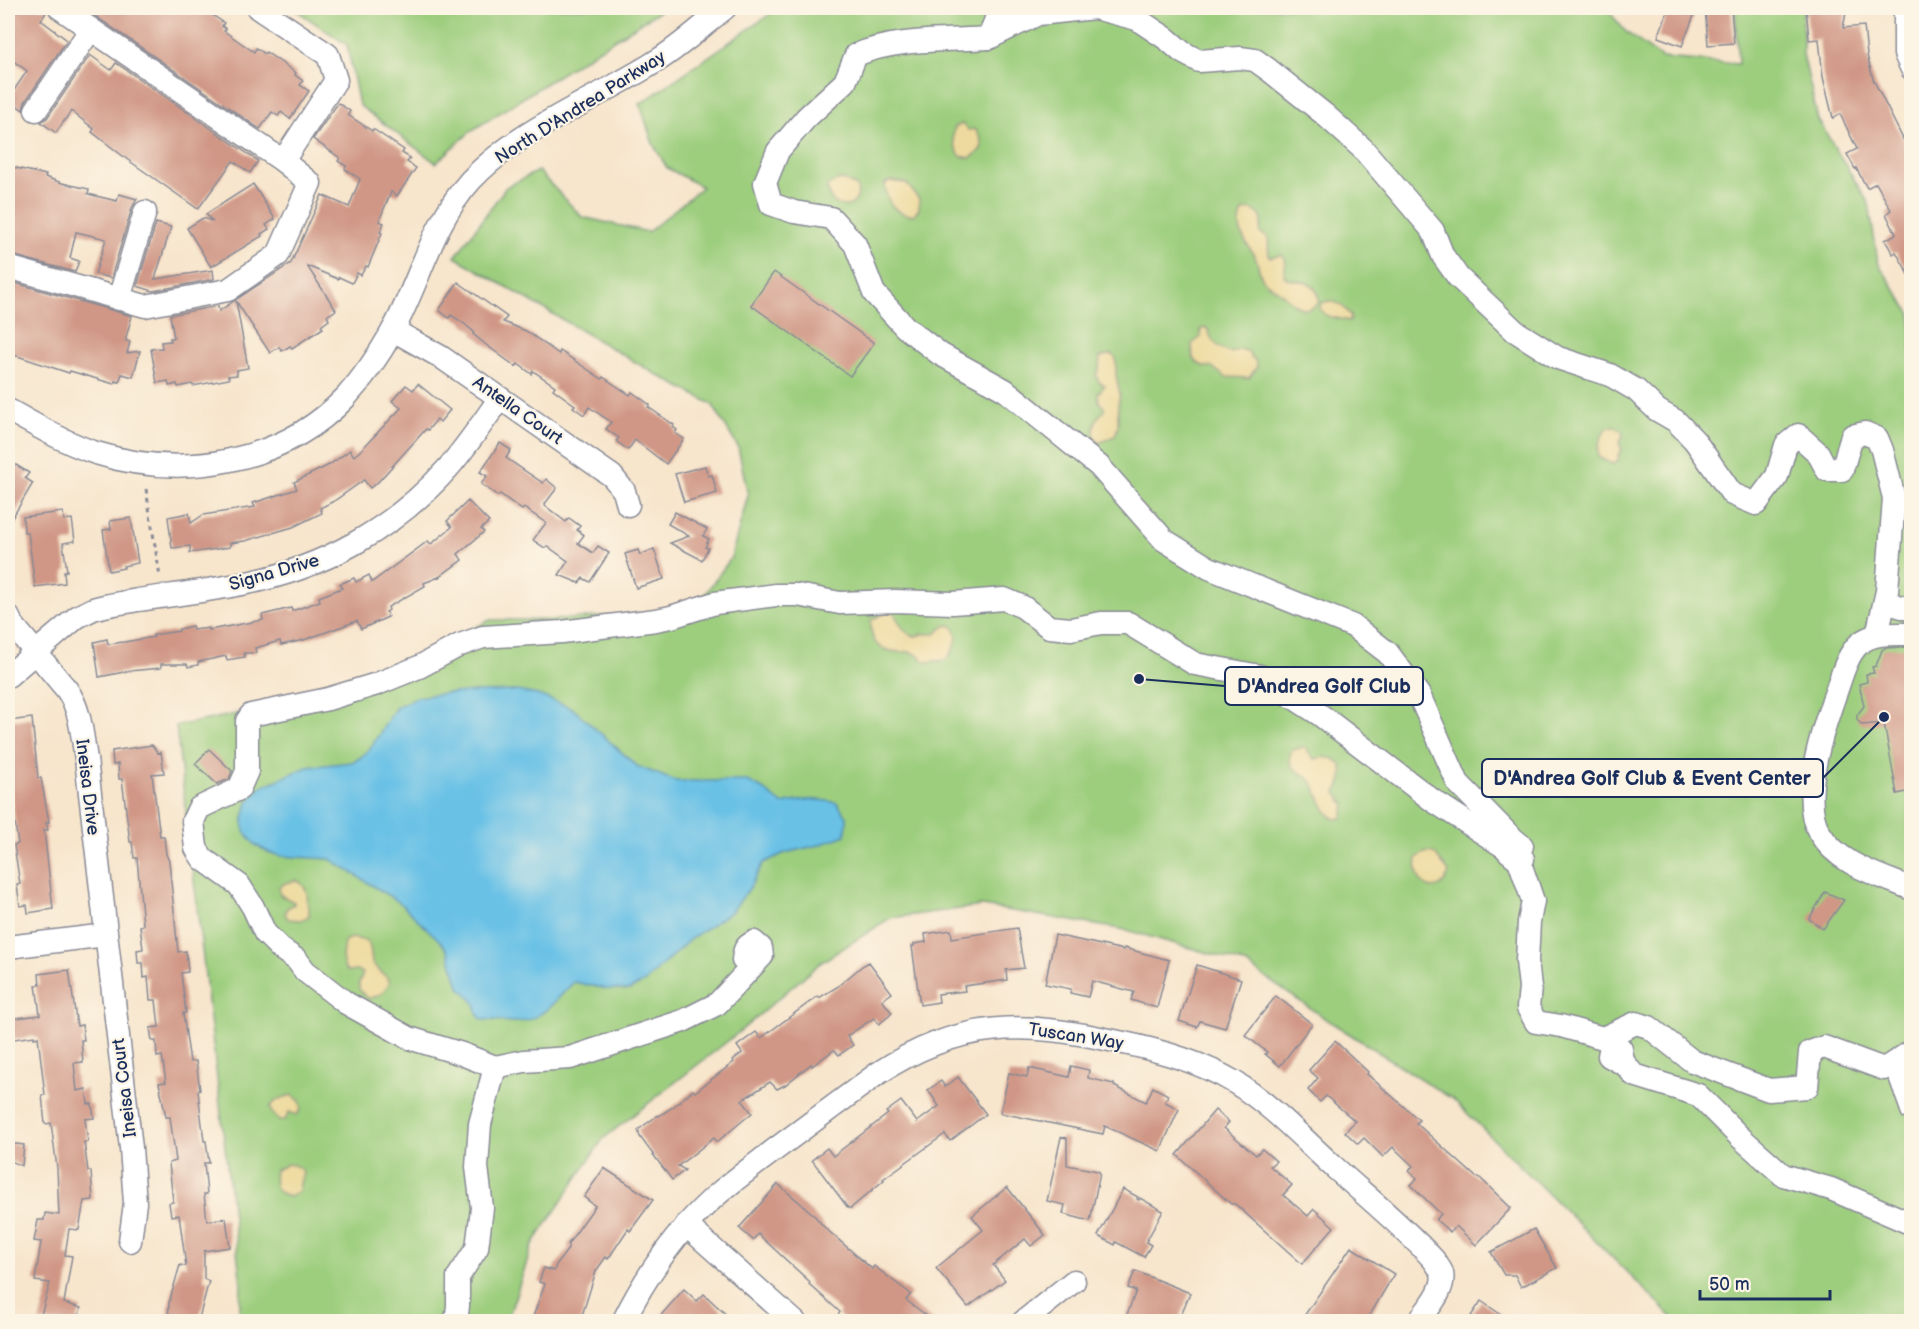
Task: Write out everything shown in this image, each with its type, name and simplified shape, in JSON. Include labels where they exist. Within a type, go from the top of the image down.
[{"type":"street","points":[[8,267],[145,306],[228,290],[278,255],[310,183],[283,161],[60,8]]},
{"type":"street","points":[[258,8],[328,55],[336,80],[283,161]]},
{"type":"street","name":"North D'Andrea Parkway","points":[[8,411],[93,452],[124,460],[170,466],[202,465],[238,459],[290,439],[332,410],[368,371],[393,330],[438,229],[455,201],[481,170],[531,133],[657,61],[725,8]]},
{"type":"street","points":[[989,38],[997,16],[996,8]]},
{"type":"street","points":[[1432,801],[1523,859],[1522,846],[1510,837],[1458,783],[1419,695],[1388,653],[1353,626],[1209,568],[1164,540],[1099,466],[1005,390],[940,354],[905,327],[874,293],[855,244],[831,218],[794,212],[771,204],[765,183],[778,151],[806,117],[845,82],[856,55],[873,48],[989,38],[1038,14],[1094,8],[1137,19],[1182,52],[1199,61],[1240,58],[1255,60],[1363,148],[1433,231],[1443,256],[1458,277],[1515,331],[1558,358],[1610,375],[1636,390],[1657,410],[1676,421],[1695,441],[1732,494],[1756,504],[1777,476],[1786,445],[1798,435],[1818,453],[1827,470],[1842,470],[1852,436],[1865,433],[1877,438],[1894,498],[1887,591],[1877,635]]},
{"type":"street","points":[[1905,8],[1905,54],[1911,69]]},
{"type":"street","points":[[36,110],[91,29]]},
{"type":"street","points":[[119,299],[145,212]]},
{"type":"street","name":"Antella Court","points":[[393,330],[441,357],[612,476],[624,491],[628,505]]},
{"type":"street","name":"Signa Drive","points":[[8,676],[77,617],[93,609],[240,585],[273,577],[313,564],[365,538],[419,498],[436,481],[474,435],[500,398]]},
{"type":"street","points":[[1891,484],[1901,495],[1911,497]]},
{"type":"street","points":[[753,965],[717,1004],[683,1020],[570,1058],[524,1061],[495,1067],[409,1038],[346,1003],[305,971],[297,960],[280,949],[265,933],[253,907],[239,885],[203,859],[196,848],[193,821],[199,808],[239,789],[247,771],[247,721],[251,715],[328,699],[377,684],[418,667],[460,645],[483,637],[562,632],[618,623],[656,620],[715,603],[776,595],[797,595],[840,603],[895,600],[953,603],[1004,599],[1023,607],[1049,627],[1071,629],[1101,623],[1128,623],[1195,664],[1260,676],[1319,714],[1432,801],[1520,860],[1533,901],[1529,922],[1527,961],[1530,987],[1528,1008],[1536,1022],[1561,1026],[1603,1038],[1636,1023],[1649,1027],[1692,1061],[1769,1090],[1807,1087],[1810,1052],[1824,1047],[1884,1069],[1903,1057],[1911,1110]]},
{"type":"street","points":[[1885,602],[1911,610]]},
{"type":"street","name":"Ineisa Drive","points":[[8,616],[71,696],[79,718],[86,759],[106,935]]},
{"type":"street","points":[[1911,634],[1877,635],[1867,639],[1857,645],[1848,660],[1827,717],[1816,760],[1812,809],[1818,829],[1830,847],[1840,856],[1857,866],[1911,889]]},
{"type":"street","points":[[8,947],[106,935]]},
{"type":"street","name":"Ineisa Court","points":[[106,935],[131,1148],[135,1203],[130,1241]]},
{"type":"street","name":"Tuscan Way","points":[[623,1322],[640,1289],[686,1225],[728,1185],[877,1074],[899,1059],[961,1034],[994,1028],[1027,1027],[1079,1033],[1156,1050],[1206,1068],[1235,1083],[1263,1102],[1427,1252],[1442,1274],[1447,1287],[1436,1296],[1418,1322]]},
{"type":"street","points":[[1627,1066],[1635,1075],[1698,1095],[1783,1175],[1831,1189],[1911,1224]]},
{"type":"street","points":[[456,1322],[459,1306],[459,1277],[477,1248],[482,1208],[477,1167],[480,1124],[495,1067]]},
{"type":"street","points":[[686,1225],[795,1322]]},
{"type":"street","points":[[1023,1322],[1074,1281]]},
{"type":"path","points":[[146,489],[163,596]]},
{"type":"green space","points":[[293,8],[664,8],[471,131],[436,163],[359,105],[347,45]]},
{"type":"green space","points":[[779,8],[1606,8],[1626,32],[1662,58],[1738,64],[1735,8],[1803,8],[1803,54],[1818,120],[1869,204],[1878,263],[1911,314],[1911,1321],[1676,1321],[1454,1100],[1326,1019],[1244,963],[1126,930],[982,906],[890,918],[820,963],[738,1033],[603,1139],[533,1244],[507,1321],[239,1321],[241,1285],[176,726],[323,697],[410,661],[490,620],[552,620],[661,613],[700,601],[731,558],[748,495],[738,447],[712,404],[654,373],[455,257],[506,187],[538,171],[582,217],[648,232],[702,187],[667,168],[653,144],[640,104]]},
{"type":"sand","points":[[962,124],[968,130],[975,129],[982,142],[979,152],[970,158],[960,156],[954,142],[955,127]]},
{"type":"sand","points":[[839,180],[857,187],[855,201],[850,205],[839,205],[829,195],[827,186]]},
{"type":"sand","points":[[890,181],[906,183],[919,199],[919,209],[913,215],[901,213],[892,206],[885,190],[885,183]]},
{"type":"sand","points":[[1251,209],[1260,215],[1262,221],[1260,233],[1267,236],[1270,257],[1282,255],[1286,261],[1284,275],[1287,279],[1309,284],[1316,290],[1319,302],[1313,307],[1308,309],[1297,306],[1262,279],[1256,259],[1246,242],[1240,225],[1243,211]]},
{"type":"sand","points":[[1336,302],[1344,308],[1351,316],[1350,321],[1327,316],[1320,309],[1321,303]]},
{"type":"sand","points":[[1201,329],[1208,329],[1216,344],[1226,351],[1230,353],[1240,349],[1249,352],[1251,358],[1255,359],[1257,367],[1249,378],[1225,377],[1212,367],[1199,364],[1193,358],[1192,344],[1201,337]]},
{"type":"sand","points":[[1111,354],[1116,358],[1116,376],[1120,394],[1118,426],[1115,436],[1099,443],[1094,436],[1094,428],[1097,419],[1104,411],[1104,407],[1099,402],[1098,393],[1105,385],[1099,382],[1096,375],[1100,357]]},
{"type":"sand","points":[[1615,426],[1622,431],[1623,437],[1619,443],[1622,450],[1618,456],[1619,461],[1612,464],[1598,457],[1598,449],[1607,428]]},
{"type":"sand","points":[[892,609],[900,624],[907,633],[912,635],[935,634],[945,626],[951,625],[956,638],[952,652],[946,660],[926,662],[914,653],[891,651],[876,644],[873,639],[871,620]]},
{"type":"sand","points":[[1305,747],[1314,759],[1331,758],[1342,767],[1342,779],[1336,793],[1345,804],[1342,818],[1335,819],[1330,815],[1313,783],[1291,764],[1292,750]]},
{"type":"sand","points":[[1430,852],[1435,854],[1449,872],[1445,881],[1434,888],[1423,883],[1417,868],[1417,858]]},
{"type":"sand","points":[[296,880],[306,890],[309,905],[309,916],[301,920],[288,919],[285,913],[294,902],[280,895],[279,888],[283,884]]},
{"type":"sand","points":[[352,938],[367,941],[372,963],[390,982],[384,991],[375,997],[368,998],[359,989],[362,973],[347,971],[343,964],[345,940]]},
{"type":"sand","points":[[291,1095],[300,1101],[301,1109],[297,1115],[289,1112],[285,1120],[279,1121],[270,1107],[277,1100]]},
{"type":"sand","points":[[288,1164],[303,1171],[299,1192],[289,1197],[277,1190],[274,1179],[275,1170]]},
{"type":"water","points":[[516,691],[538,695],[572,708],[637,766],[675,781],[748,781],[782,804],[810,800],[837,803],[847,817],[846,835],[819,845],[785,853],[763,863],[749,889],[732,911],[689,940],[645,982],[629,990],[607,989],[574,982],[548,1008],[534,1018],[516,1022],[482,1020],[477,1014],[475,1003],[459,986],[448,951],[399,902],[330,859],[281,856],[270,853],[255,845],[245,832],[243,822],[248,802],[261,787],[307,767],[352,762],[360,758],[370,749],[396,707],[417,697],[447,693]]},
{"type":"building","points":[[8,8],[47,8],[41,20],[67,40],[25,102],[23,110],[8,99],[27,71],[8,57]]},
{"type":"building","points":[[99,8],[202,8],[224,23],[222,26],[226,29],[224,31],[254,52],[256,48],[265,54],[266,52],[296,73],[295,75],[303,81],[300,85],[309,91],[290,119],[281,112],[278,116],[272,112],[260,129],[94,15]]},
{"type":"building","points":[[1669,8],[1697,8],[1682,46],[1658,37]]},
{"type":"building","points":[[1705,8],[1731,8],[1734,43],[1708,45]]},
{"type":"building","points":[[1806,8],[1847,8],[1843,28],[1864,26],[1867,55],[1873,79],[1911,155],[1911,278],[1896,252],[1893,254],[1885,240],[1896,234],[1886,214],[1891,210],[1876,183],[1867,188],[1855,169],[1847,154],[1857,149],[1840,114],[1833,118],[1823,77],[1819,39],[1809,40]]},
{"type":"building","points":[[90,55],[111,70],[116,63],[258,161],[250,173],[233,161],[198,209],[128,160],[92,132],[94,129],[71,111],[56,133],[41,122],[47,118]]},
{"type":"building","points":[[338,103],[350,111],[348,115],[404,150],[402,153],[410,158],[407,162],[416,168],[397,196],[391,192],[379,221],[384,223],[380,232],[382,233],[368,267],[366,266],[361,275],[357,273],[352,283],[307,266],[336,310],[327,316],[329,320],[321,326],[323,328],[292,348],[290,346],[282,351],[279,347],[270,353],[236,301],[248,368],[237,370],[237,375],[228,376],[229,379],[193,386],[192,384],[178,387],[177,384],[169,386],[168,381],[157,383],[151,349],[162,348],[161,342],[171,341],[170,338],[174,338],[170,315],[218,306],[219,311],[291,263],[322,195],[349,207],[360,179],[345,169],[346,166],[338,161],[340,158],[313,139]]},
{"type":"building","points":[[8,166],[89,189],[88,194],[117,201],[119,194],[137,199],[132,208],[111,278],[95,274],[106,239],[76,232],[70,258],[79,261],[75,272],[8,254],[15,221],[8,218]]},
{"type":"building","points":[[253,184],[275,219],[266,225],[269,229],[261,234],[262,236],[211,267],[187,228],[203,218],[212,221],[206,214]]},
{"type":"building","points":[[156,223],[171,227],[155,279],[213,270],[214,279],[153,291],[137,286]]},
{"type":"building","points":[[774,272],[874,343],[850,376],[751,305]]},
{"type":"building","points":[[8,281],[132,316],[126,337],[126,341],[130,342],[127,353],[140,351],[133,377],[122,374],[119,382],[115,381],[114,384],[70,371],[69,373],[8,353]]},
{"type":"building","points":[[458,282],[507,317],[503,322],[526,331],[559,354],[560,351],[630,395],[632,392],[650,405],[648,407],[674,425],[673,427],[677,430],[675,433],[684,439],[666,464],[635,440],[628,450],[616,441],[619,438],[606,429],[611,422],[589,407],[584,415],[573,407],[575,405],[553,389],[555,386],[533,371],[532,374],[518,364],[516,367],[473,334],[474,332],[462,322],[451,315],[449,318],[439,310]]},
{"type":"building","points":[[418,384],[450,410],[440,422],[437,419],[428,430],[426,429],[370,488],[364,480],[320,508],[322,513],[293,527],[230,543],[230,547],[190,553],[190,546],[172,548],[168,517],[189,513],[191,523],[203,515],[255,507],[253,503],[297,489],[294,482],[329,465],[350,450],[354,456],[360,451],[401,408],[392,401],[406,385],[413,390]]},
{"type":"building","points":[[500,443],[511,450],[506,458],[543,483],[546,479],[557,488],[544,505],[566,522],[569,518],[580,526],[577,530],[584,535],[578,543],[593,553],[598,546],[609,553],[590,582],[583,578],[579,583],[559,575],[568,561],[547,546],[545,548],[533,540],[546,523],[481,484],[487,476],[480,472]]},
{"type":"building","points":[[8,460],[29,473],[25,478],[33,483],[8,525]]},
{"type":"building","points":[[705,466],[708,476],[712,475],[717,493],[684,502],[675,474]]},
{"type":"building","points":[[468,501],[489,522],[481,529],[484,532],[458,554],[462,560],[439,577],[424,583],[425,586],[388,607],[389,610],[386,612],[388,617],[361,629],[357,621],[304,640],[281,645],[280,641],[255,648],[256,653],[244,653],[245,657],[227,660],[226,656],[198,662],[198,665],[188,667],[187,664],[161,664],[161,668],[99,677],[94,642],[107,639],[108,644],[124,642],[154,637],[153,635],[179,631],[179,629],[192,626],[193,630],[209,628],[209,630],[263,620],[262,615],[291,608],[292,611],[320,601],[319,597],[342,588],[340,584],[354,578],[356,582],[369,575],[372,582],[428,541],[431,544],[452,527],[447,521]]},
{"type":"building","points":[[63,512],[64,520],[72,519],[75,541],[63,543],[67,571],[64,571],[65,583],[35,587],[28,532],[24,532],[23,517]]},
{"type":"building","points":[[675,512],[707,529],[703,536],[709,539],[705,547],[708,548],[702,560],[670,543],[689,536],[668,524]]},
{"type":"building","points":[[131,518],[138,563],[109,571],[103,530],[111,529],[110,521]]},
{"type":"building","points":[[654,549],[664,579],[636,588],[625,554],[638,550],[640,555]]},
{"type":"building","points":[[1906,647],[1911,658],[1911,791],[1897,794],[1884,723],[1862,725],[1857,720],[1857,715],[1864,706],[1859,684],[1867,682],[1866,674],[1874,673],[1872,667],[1876,666],[1882,650]]},
{"type":"building","points":[[32,718],[38,778],[41,778],[49,822],[46,822],[48,830],[44,830],[53,909],[28,913],[27,905],[20,906],[17,885],[20,884],[14,845],[18,844],[11,794],[8,794],[8,721]]},
{"type":"building","points":[[152,745],[158,753],[161,752],[164,773],[152,774],[160,836],[164,836],[169,861],[178,952],[186,951],[188,972],[181,973],[186,1013],[183,1013],[190,1062],[196,1061],[204,1141],[206,1141],[209,1163],[204,1163],[207,1221],[226,1218],[230,1247],[204,1251],[204,1279],[209,1281],[198,1322],[168,1322],[169,1303],[180,1265],[186,1266],[179,1215],[171,1216],[169,1203],[173,1202],[169,1163],[176,1161],[170,1117],[166,1117],[159,1083],[166,1082],[162,1056],[157,1057],[156,1041],[152,1041],[150,1028],[159,1027],[156,1000],[150,1000],[148,977],[144,978],[143,963],[138,963],[137,950],[143,949],[140,926],[143,925],[137,858],[134,858],[132,842],[130,842],[122,779],[119,779],[118,764],[113,765],[112,751]]},
{"type":"building","points":[[209,749],[232,771],[229,779],[217,784],[195,764]]},
{"type":"building","points":[[1825,892],[1844,900],[1823,929],[1809,919]]},
{"type":"building","points":[[1017,928],[1024,968],[1006,970],[1007,980],[964,986],[965,991],[938,994],[939,1002],[920,1005],[912,946],[926,942],[925,934],[951,930],[952,938]]},
{"type":"building","points":[[1055,935],[1124,950],[1124,948],[1169,960],[1157,1008],[1131,1000],[1134,992],[1092,981],[1088,997],[1070,993],[1071,989],[1045,984]]},
{"type":"building","points":[[869,962],[892,993],[882,1000],[892,1013],[879,1024],[874,1018],[847,1036],[853,1045],[839,1055],[834,1050],[812,1066],[811,1064],[785,1085],[777,1089],[770,1082],[742,1100],[752,1113],[717,1142],[714,1138],[678,1166],[685,1170],[672,1180],[640,1137],[638,1130],[673,1107],[693,1090],[695,1092],[734,1062],[733,1060],[742,1053],[737,1046],[756,1032],[761,1038],[818,996],[819,998],[837,987]]},
{"type":"building","points":[[1197,965],[1241,979],[1225,1028],[1200,1021],[1197,1027],[1179,1021]]},
{"type":"building","points":[[69,970],[77,1026],[82,1025],[84,1040],[81,1040],[83,1062],[74,1063],[77,1091],[86,1089],[88,1104],[92,1104],[94,1118],[85,1119],[88,1142],[84,1142],[88,1171],[91,1171],[93,1200],[84,1201],[79,1230],[69,1229],[65,1255],[72,1256],[64,1303],[81,1308],[77,1322],[39,1322],[50,1283],[35,1281],[41,1242],[34,1241],[38,1220],[44,1220],[45,1213],[59,1215],[57,1168],[51,1123],[45,1124],[42,1095],[45,1095],[38,1037],[8,1040],[8,1019],[40,1015],[36,985],[40,985],[39,974]]},
{"type":"building","points":[[1276,996],[1312,1024],[1280,1066],[1265,1054],[1267,1052],[1245,1035]]},
{"type":"building","points":[[1335,1041],[1368,1072],[1367,1074],[1419,1120],[1416,1123],[1511,1208],[1476,1245],[1456,1226],[1450,1232],[1436,1220],[1441,1214],[1411,1185],[1417,1178],[1409,1171],[1413,1166],[1393,1147],[1383,1157],[1364,1138],[1358,1144],[1345,1132],[1355,1121],[1326,1096],[1320,1102],[1308,1090],[1318,1078],[1309,1070]]},
{"type":"building","points":[[1071,1066],[1089,1070],[1088,1078],[1114,1084],[1146,1102],[1153,1087],[1168,1095],[1165,1102],[1179,1109],[1160,1151],[1105,1126],[1103,1134],[1000,1113],[1009,1073],[1027,1077],[1029,1068],[1069,1077]]},
{"type":"building","points":[[958,1077],[986,1114],[950,1141],[945,1134],[883,1179],[851,1208],[848,1208],[812,1160],[827,1148],[833,1156],[888,1114],[886,1112],[901,1101],[917,1122],[939,1106],[928,1090],[941,1081],[945,1087]]},
{"type":"building","points":[[1215,1110],[1229,1122],[1224,1128],[1256,1155],[1262,1149],[1276,1161],[1270,1166],[1292,1185],[1283,1195],[1308,1216],[1314,1209],[1334,1227],[1302,1264],[1177,1155]]},
{"type":"building","points":[[1061,1137],[1067,1138],[1067,1165],[1100,1173],[1090,1221],[1063,1214],[1065,1205],[1047,1201]]},
{"type":"building","points":[[8,1143],[24,1145],[22,1166],[8,1160]]},
{"type":"building","points":[[604,1168],[653,1200],[630,1231],[628,1229],[608,1259],[606,1257],[596,1271],[580,1322],[531,1322],[545,1284],[539,1282],[544,1268],[554,1271],[568,1249],[568,1244],[595,1206],[584,1197]]},
{"type":"building","points":[[778,1184],[872,1269],[874,1266],[911,1294],[906,1300],[935,1322],[847,1322],[838,1315],[840,1312],[809,1284],[810,1282],[758,1234],[753,1240],[739,1228]]},
{"type":"building","points":[[1007,1187],[1045,1235],[1031,1246],[1025,1239],[993,1265],[1005,1280],[968,1307],[936,1268],[983,1230],[972,1216]]},
{"type":"building","points":[[1123,1189],[1138,1197],[1137,1199],[1140,1198],[1163,1211],[1146,1242],[1151,1245],[1144,1257],[1116,1242],[1115,1245],[1098,1236]]},
{"type":"building","points":[[1534,1229],[1557,1268],[1521,1287],[1515,1275],[1504,1275],[1491,1252]]},
{"type":"building","points":[[1351,1247],[1394,1274],[1366,1322],[1300,1322]]},
{"type":"building","points":[[1135,1271],[1190,1293],[1178,1322],[1138,1322],[1126,1317],[1136,1291],[1128,1288]]},
{"type":"building","points":[[684,1289],[697,1301],[704,1294],[734,1322],[655,1322]]},
{"type":"building","points":[[1481,1301],[1512,1322],[1480,1322],[1471,1316]]},
{"type":"place","name":"D'Andrea Golf Club","points":[[1139,679]]},
{"type":"place","name":"D'Andrea Golf Club & Event Center","points":[[1884,717]]}]
